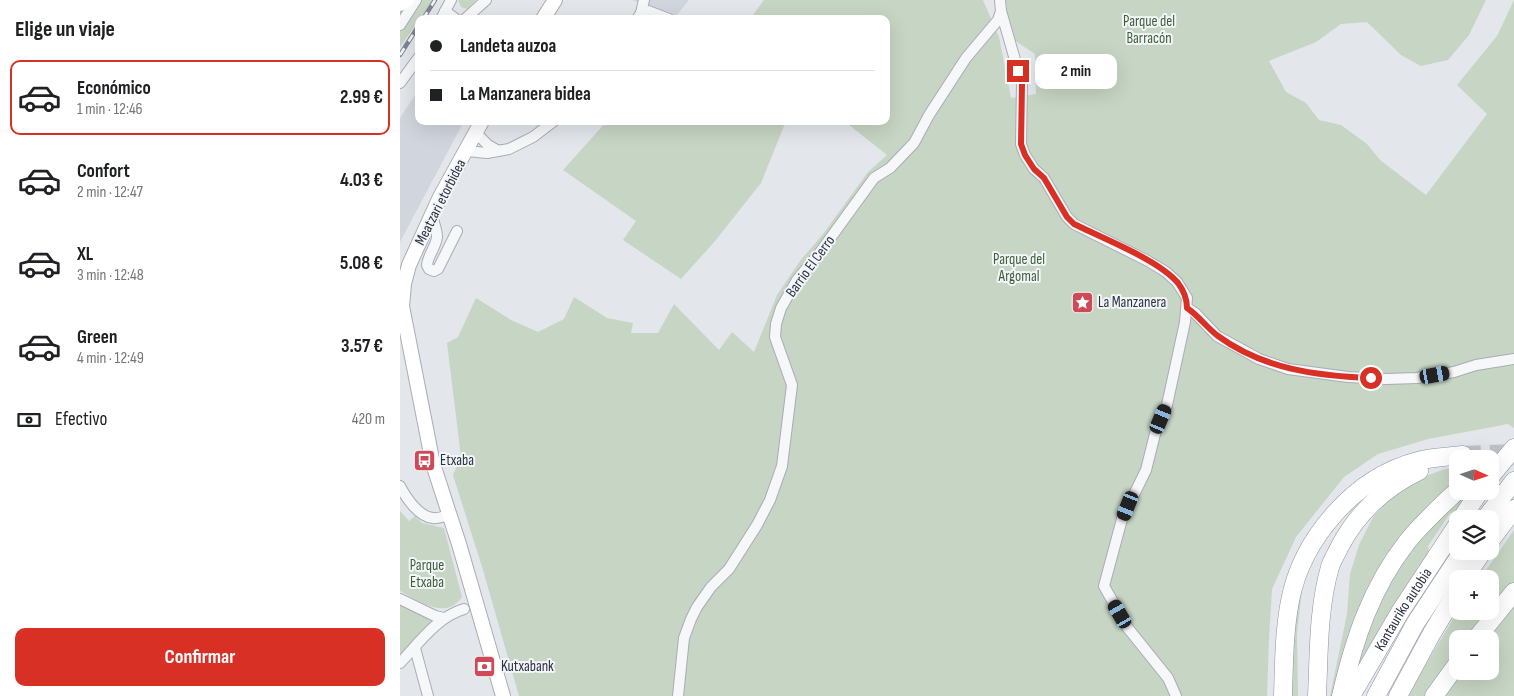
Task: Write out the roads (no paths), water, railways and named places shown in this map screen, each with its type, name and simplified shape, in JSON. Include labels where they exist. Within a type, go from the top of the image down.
[{"type":"highway","points":[[1498,450],[1514,434]]},
{"type":"highway","points":[[1499,466],[1514,448]]},
{"type":"highway","points":[[1283,696],[1286,628],[1290,599],[1297,575],[1308,550],[1322,529],[1350,498],[1374,481],[1396,469],[1417,461],[1463,455],[1403,478],[1367,506],[1349,528],[1331,564],[1325,589],[1320,629],[1317,696]]},
{"type":"highway","points":[[1492,510],[1514,481]]},
{"type":"highway","points":[[1341,696],[1353,648],[1372,598],[1391,564],[1408,541],[1449,499]]},
{"type":"highway","points":[[1499,529],[1514,509]]},
{"type":"highway","name":"Kantauriko autobia","points":[[1351,696],[1400,612],[1449,538]]},
{"type":"highway","points":[[1376,696],[1415,624],[1457,560]]},
{"type":"highway","points":[[1483,630],[1514,592]]},
{"type":"highway","points":[[1398,696],[1449,605]]},
{"type":"highway","points":[[1434,696],[1449,675]]},
{"type":"street","points":[[400,4],[407,0]]},
{"type":"street","points":[[400,25],[416,0]]},
{"type":"street","points":[[443,15],[451,0]]},
{"type":"street","points":[[469,15],[486,0]]},
{"type":"street","points":[[546,15],[555,0]]},
{"type":"street","points":[[639,15],[644,0]]},
{"type":"street","points":[[1000,0],[1001,11],[1022,84],[1021,144],[1025,155],[1034,169],[1044,178],[1067,217],[1074,224],[1166,272],[1177,282],[1187,298],[1187,308],[1167,405],[1156,430],[1146,470],[1122,519],[1104,586],[1127,627],[1168,678],[1176,696]]},
{"type":"street","points":[[641,15],[648,11],[662,15]]},
{"type":"street","name":"Barrio El Cerro","points":[[678,696],[684,638],[691,619],[711,587],[729,569],[757,525],[770,500],[782,466],[792,385],[775,337],[776,324],[781,308],[797,280],[821,251],[874,178],[890,168],[914,142],[966,58],[998,20],[1001,11]]},
{"type":"street","points":[[400,83],[415,64]]},
{"type":"street","points":[[467,150],[486,153],[510,149],[548,125]]},
{"type":"street","points":[[479,127],[488,145],[498,150]]},
{"type":"street","name":"Meatzari etorbidea","points":[[479,127],[440,197],[408,265],[402,306],[433,464],[449,515],[471,605],[482,623],[503,696]]},
{"type":"street","points":[[432,216],[437,234],[427,261],[429,269],[434,271],[438,269],[457,231]]},
{"type":"street","points":[[1187,308],[1195,312],[1217,336],[1259,359],[1288,369],[1348,377],[1417,378],[1514,359]]},
{"type":"street","points":[[400,486],[411,502],[424,515],[435,518],[449,515]]},
{"type":"street","points":[[400,599],[444,618]]},
{"type":"street","points":[[400,663],[444,618],[471,605]]},
{"type":"street","points":[[414,648],[428,696]]},
{"type":"tunnel","points":[[1499,454],[1514,453]]},
{"type":"railway","points":[[426,15],[435,0]]},
{"type":"railway","points":[[400,55],[415,31]]},
{"type":"place","name":"La Manzanera","points":[[1082,302]]},
{"type":"place","name":"Etxaba","points":[[424,460]]},
{"type":"place","name":"Kutxabank","points":[[485,666]]},
{"type":"park label","name":"Parque del Barracón","points":[[1149,30]]},
{"type":"park label","name":"Parque del Argomal","points":[[1019,268]]},
{"type":"park label","name":"Parque Etxaba","points":[[427,574]]}]
